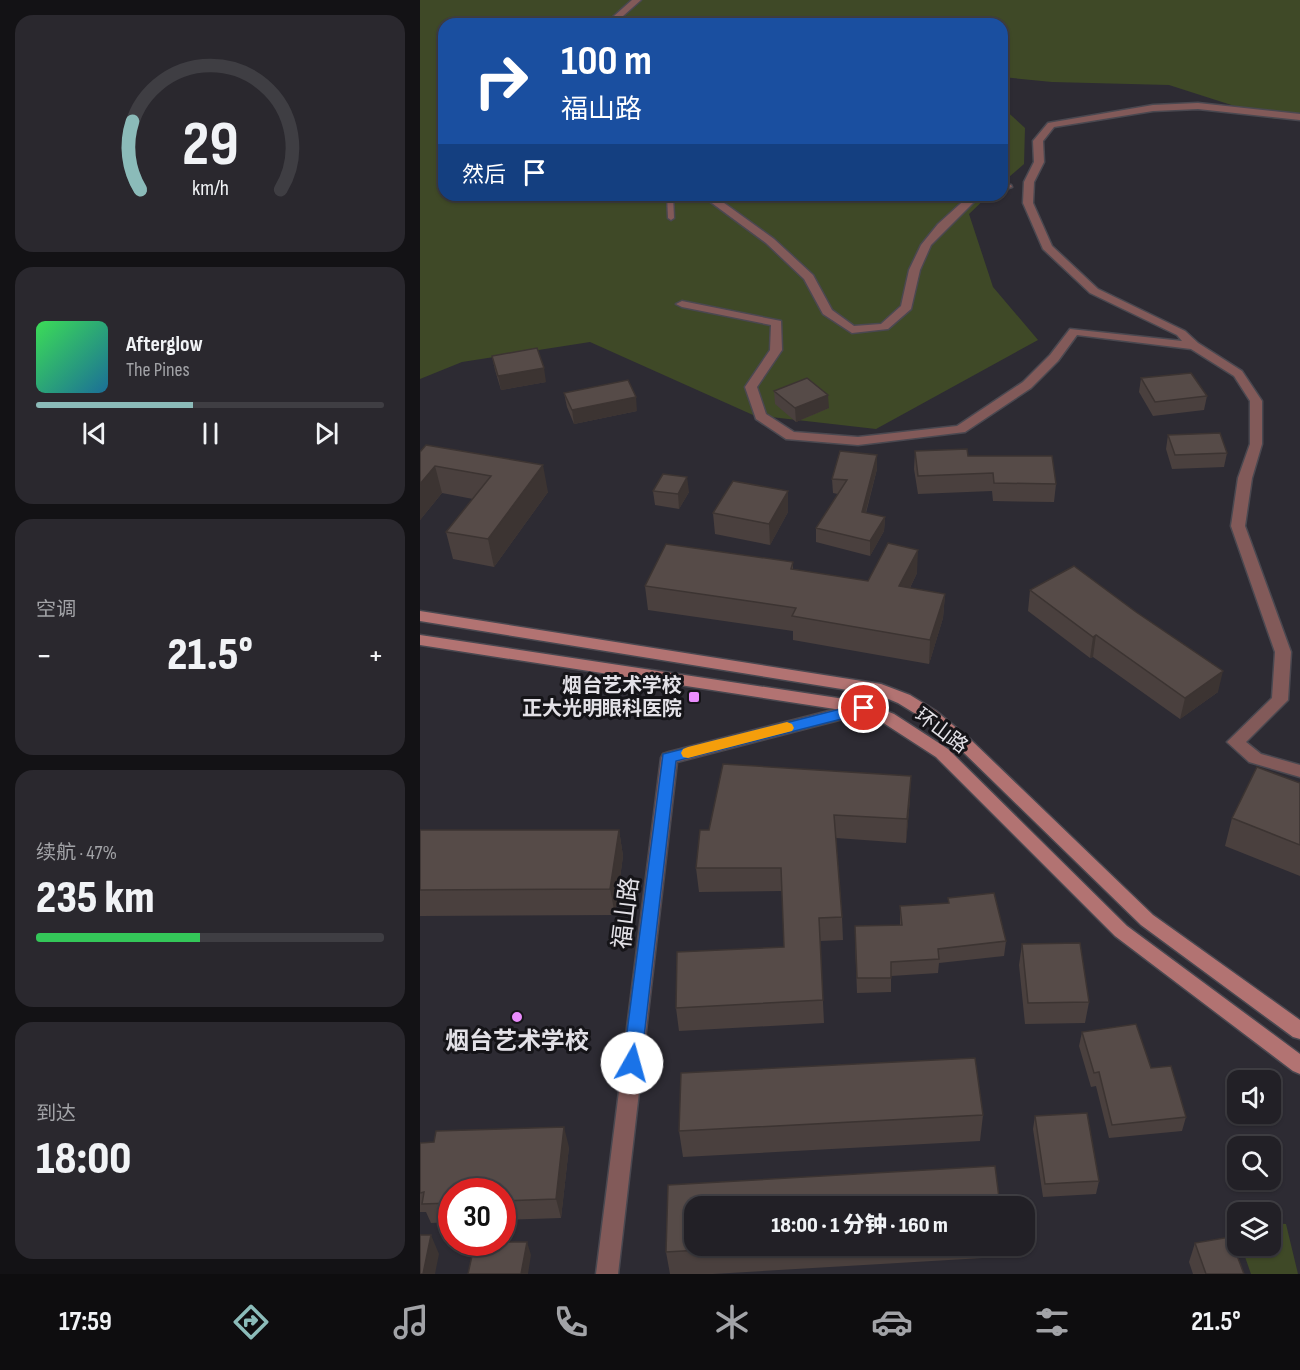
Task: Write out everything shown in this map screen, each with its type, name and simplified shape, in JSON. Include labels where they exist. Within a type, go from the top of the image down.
[{"type":"main road","name":"环山路","points":[[420,616],[881,690],[904,699],[930,715],[965,744],[1147,920],[1300,1031]]},
{"type":"main road","name":"环山路","points":[[420,640],[864,708],[888,718],[942,753],[1122,931],[1300,1065]]},
{"type":"street","points":[[616,18],[637,0]]},
{"type":"street","points":[[1300,117],[1198,106],[1153,108],[1051,124],[1038,141],[1039,162],[1029,182],[1028,203],[1047,247],[1094,291],[1181,333],[1194,346],[1238,374],[1256,401],[1256,444],[1245,478],[1238,526],[1282,652],[1280,700],[1235,742],[1255,758],[1300,771]]},
{"type":"street","points":[[714,201],[778,248],[809,277],[827,312],[852,330],[884,327],[907,307],[916,266],[931,238],[970,201]]},
{"type":"street","points":[[682,304],[777,323],[776,350],[751,387],[759,416],[791,436],[858,441],[960,429],[1027,385],[1054,358],[1074,331],[1194,346]]},
{"type":"street","name":"福山路","points":[[607,1274],[669,758],[864,708]]},
{"type":"lane","points":[[670,201],[671,218]]},
{"type":"green space","points":[[420,0],[1300,0],[1300,119],[1275,119],[1169,85],[1052,82],[1008,78],[1008,18],[438,18],[438,201],[983,201],[969,214],[993,287],[1038,340],[876,429],[753,415],[590,342],[462,362],[420,379]]},
{"type":"green space","points":[[1008,112],[1025,128],[1024,164],[1008,178]]},
{"type":"green space","points":[[1281,1224],[1286,1224],[1298,1274],[1251,1274],[1245,1256],[1281,1256]]},
{"type":"building","points":[[537,348],[544,368],[498,376],[492,356]]},
{"type":"building","points":[[1191,373],[1207,396],[1155,402],[1141,378]]},
{"type":"building","points":[[807,378],[828,395],[795,408],[774,391]]},
{"type":"building","points":[[628,380],[636,397],[572,410],[564,393]]},
{"type":"building","points":[[1220,433],[1227,453],[1175,455],[1168,435]]},
{"type":"building","points":[[426,445],[543,465],[488,539],[446,532],[491,476],[435,466],[420,484],[420,452]]},
{"type":"building","points":[[967,449],[968,456],[1052,456],[1056,484],[994,483],[993,473],[918,476],[915,451]]},
{"type":"building","points":[[840,451],[877,455],[862,512],[885,517],[870,541],[816,528],[847,480],[832,479]]},
{"type":"building","points":[[663,474],[687,477],[678,494],[653,491]]},
{"type":"building","points":[[733,481],[788,491],[769,524],[713,513]]},
{"type":"building","points":[[888,543],[918,550],[899,586],[945,594],[930,640],[792,616],[796,608],[645,586],[666,544],[793,562],[791,569],[868,581]]},
{"type":"building","points":[[1074,566],[1136,612],[1223,671],[1185,698],[1096,635],[1093,637],[1030,590]]},
{"type":"building","points":[[723,764],[911,776],[907,819],[834,815],[842,917],[819,918],[823,1000],[676,1008],[677,952],[784,947],[781,868],[696,868],[700,830],[709,830]]},
{"type":"building","points":[[1257,767],[1300,783],[1300,845],[1232,818]]},
{"type":"building","points":[[420,830],[619,830],[610,889],[420,890]]},
{"type":"building","points":[[994,893],[1006,941],[938,949],[939,959],[891,962],[891,978],[857,978],[855,926],[902,925],[900,906],[949,903],[948,898]]},
{"type":"building","points":[[1080,943],[1089,1002],[1028,1003],[1022,944]]},
{"type":"building","points":[[1136,1024],[1151,1068],[1171,1066],[1186,1117],[1112,1125],[1099,1072],[1094,1073],[1082,1032]]},
{"type":"building","points":[[975,1058],[983,1115],[679,1131],[681,1073]]},
{"type":"building","points":[[1087,1113],[1099,1181],[1045,1184],[1035,1116]]},
{"type":"building","points":[[564,1127],[556,1199],[516,1200],[516,1178],[438,1178],[438,1203],[422,1204],[424,1192],[420,1193],[420,1143],[434,1142],[436,1131]]},
{"type":"building","points":[[995,1166],[999,1196],[684,1196],[684,1251],[666,1252],[668,1185]]},
{"type":"building","points":[[420,1235],[431,1235],[423,1274],[420,1274]]},
{"type":"building","points":[[1227,1238],[1227,1256],[1237,1256],[1244,1274],[1206,1274],[1195,1243]]},
{"type":"building","points":[[516,1242],[527,1242],[521,1274],[468,1274],[472,1256],[516,1256]]},
{"type":"slow traffic","points":[[688,753],[787,728]]},
{"type":"place","name":"烟台艺术学校 正大光明眼科医院","points":[[694,697]]},
{"type":"place","name":"烟台艺术学校","points":[[517,1017]]},
{"type":"route","points":[[632,1063],[669,758],[864,708]]}]
